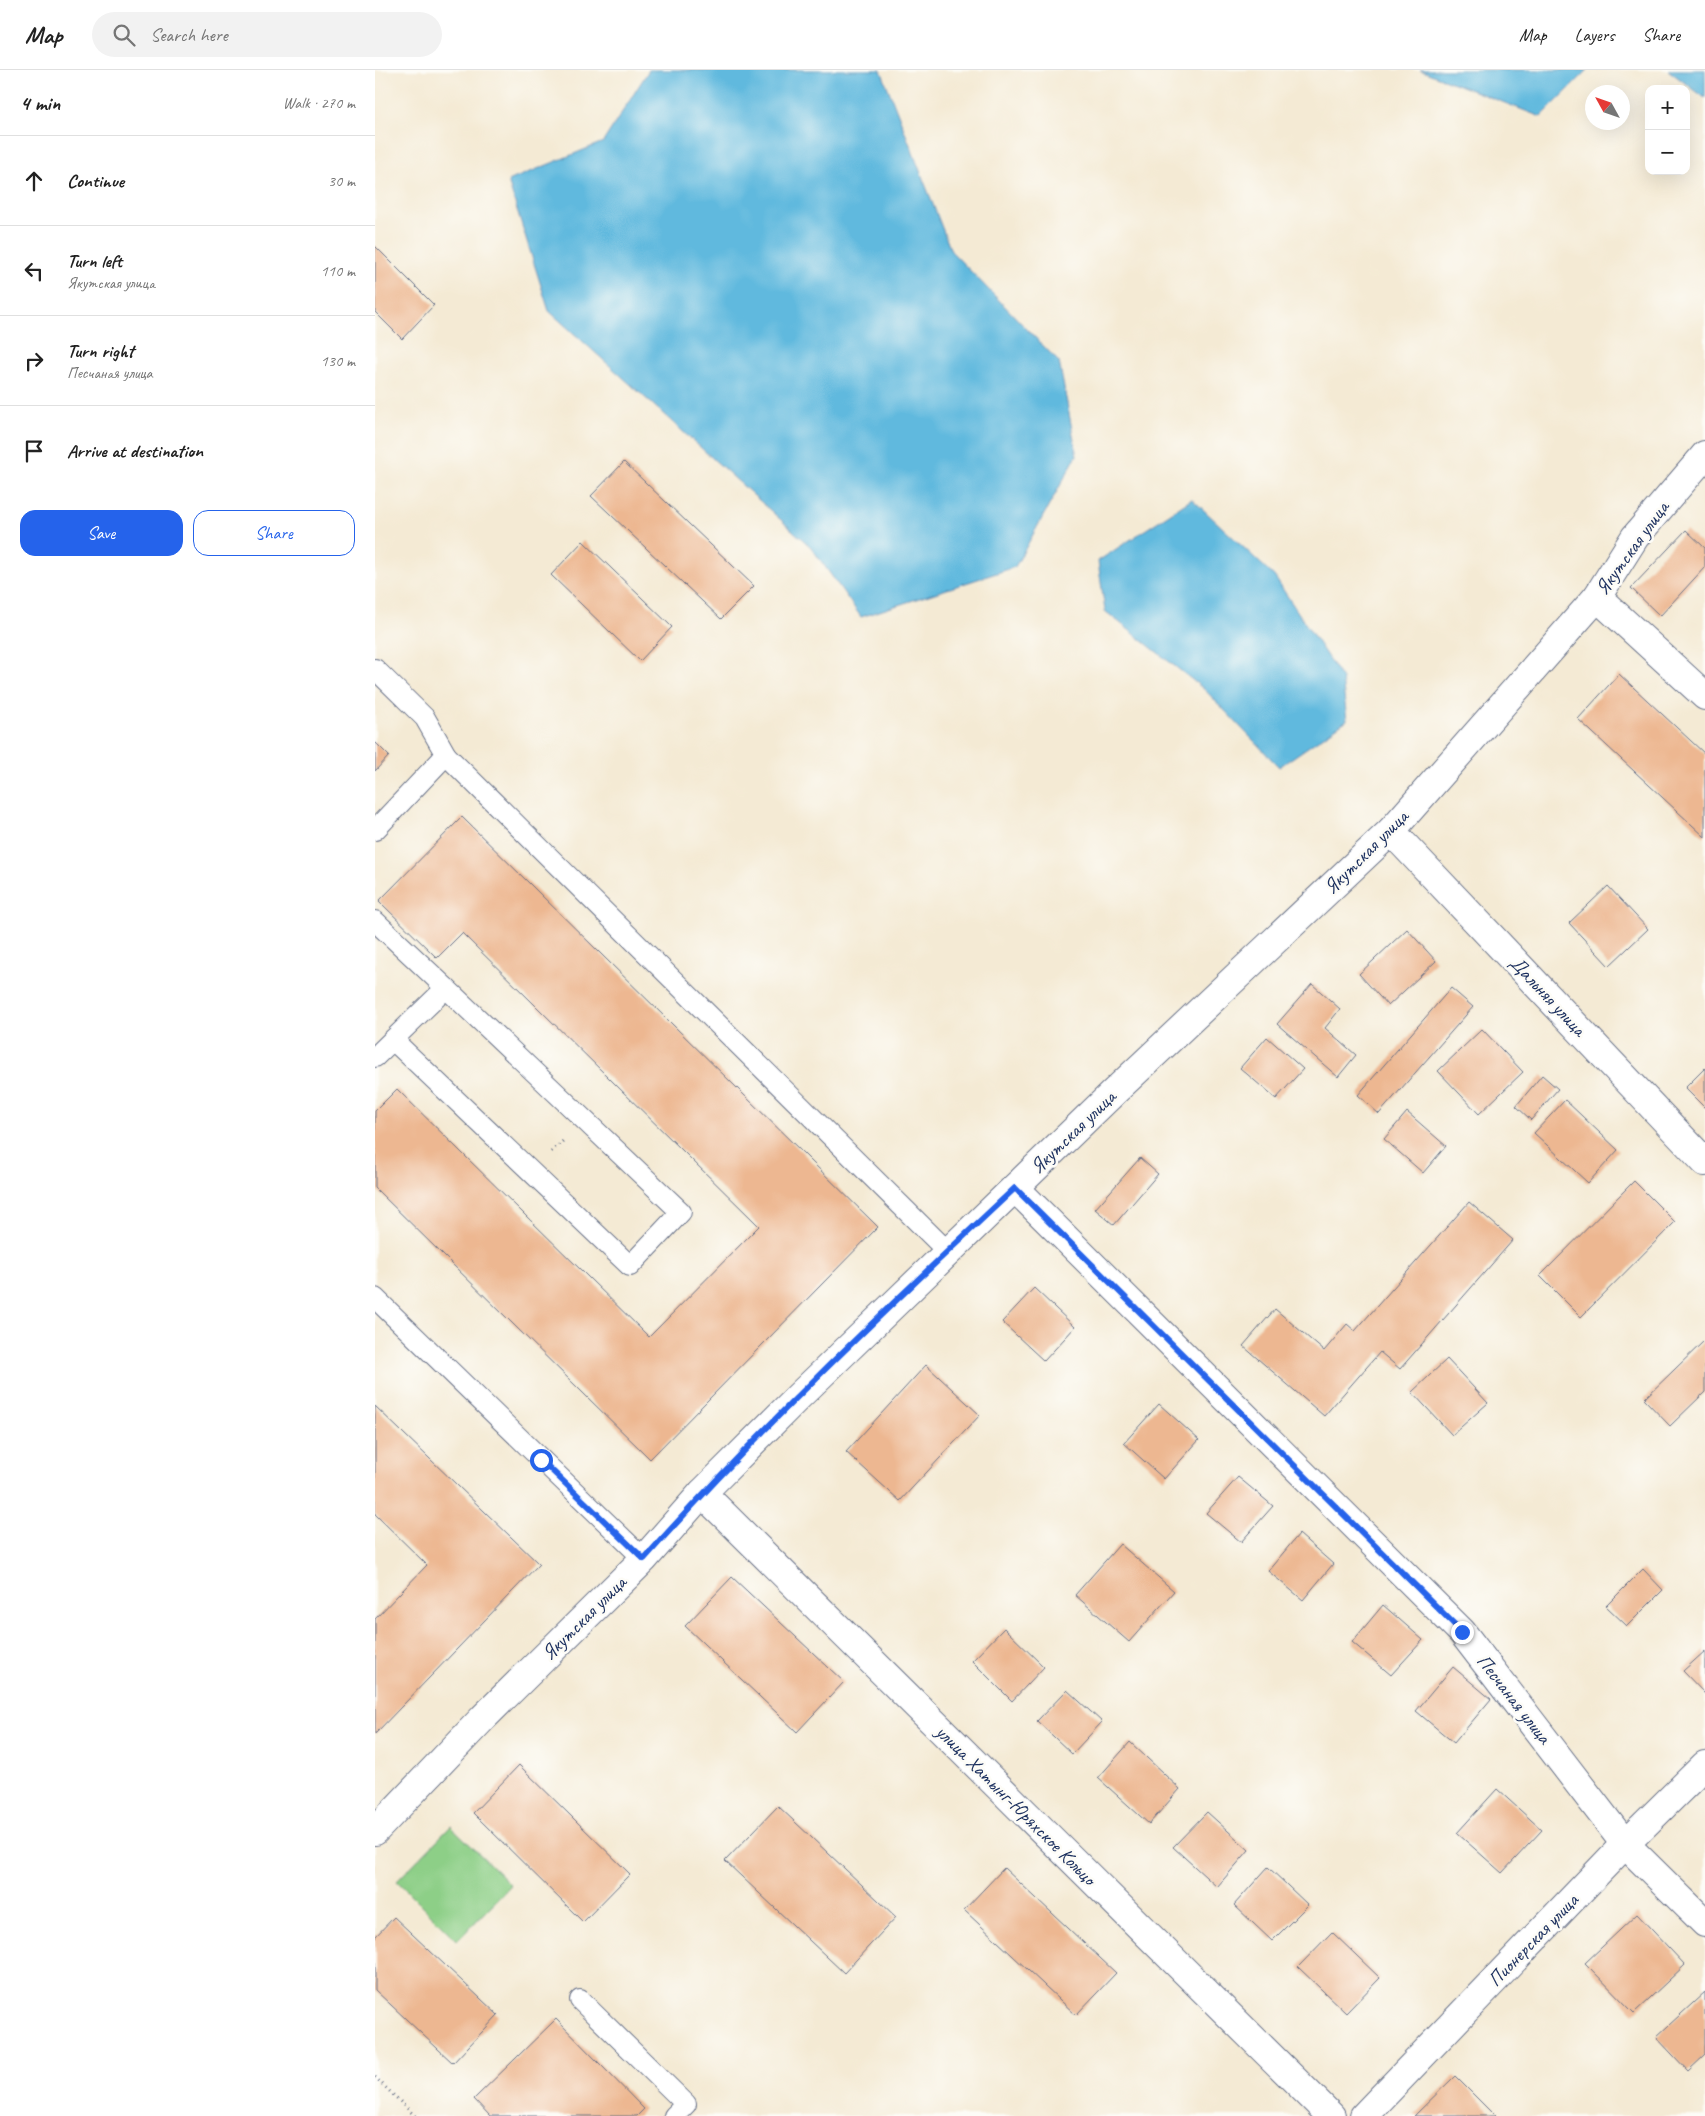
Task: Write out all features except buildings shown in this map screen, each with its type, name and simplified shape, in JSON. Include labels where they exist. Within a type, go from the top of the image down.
[{"type":"street","name":"Якутская улица","points":[[375,1831],[483,1718],[644,1559],[702,1493],[947,1252],[1391,831],[1597,597],[1635,537],[1705,455]]},
{"type":"street","points":[[1597,597],[1705,696]]},
{"type":"street","name":"Дальняя улица","points":[[1391,831],[1705,1162]]},
{"type":"street","name":"Песчаная улица","points":[[1015,1188],[1462,1632],[1625,1844],[1705,1923]]},
{"type":"street","name":"улица Хатынг-Юряхское Кольцо","points":[[702,1493],[1331,2116]]},
{"type":"street","name":"Пионерская улица","points":[[1364,2116],[1625,1844],[1705,1766]]},
{"type":"lane","points":[[375,669],[425,718],[446,755],[947,1252]]},
{"type":"lane","points":[[375,830],[446,755]]},
{"type":"lane","points":[[375,921],[681,1212],[630,1266],[393,1040]]},
{"type":"lane","points":[[375,1057],[446,988]]},
{"type":"lane","points":[[375,1298],[644,1559]]},
{"type":"lane","points":[[580,2000],[686,2104],[674,2116]]},
{"type":"path","points":[[532,1172],[584,1119]]},
{"type":"path","points":[[375,2077],[415,2116]]},
{"type":"green space","points":[[451,1826],[511,1885],[457,1941],[397,1881]]},
{"type":"water","points":[[649,70],[881,70],[951,251],[1059,362],[1077,455],[1015,567],[861,617],[811,547],[549,311],[508,181],[603,142]]},
{"type":"water","points":[[1420,70],[1588,70],[1541,117]]},
{"type":"water","points":[[1668,70],[1705,70],[1705,98]]},
{"type":"water","points":[[1192,499],[1274,576],[1342,679],[1347,720],[1279,767],[1205,690],[1105,611],[1098,561]]},
{"type":"route","points":[[541,1460],[644,1559],[702,1493],[798,1396],[1015,1188],[1462,1632]]}]
